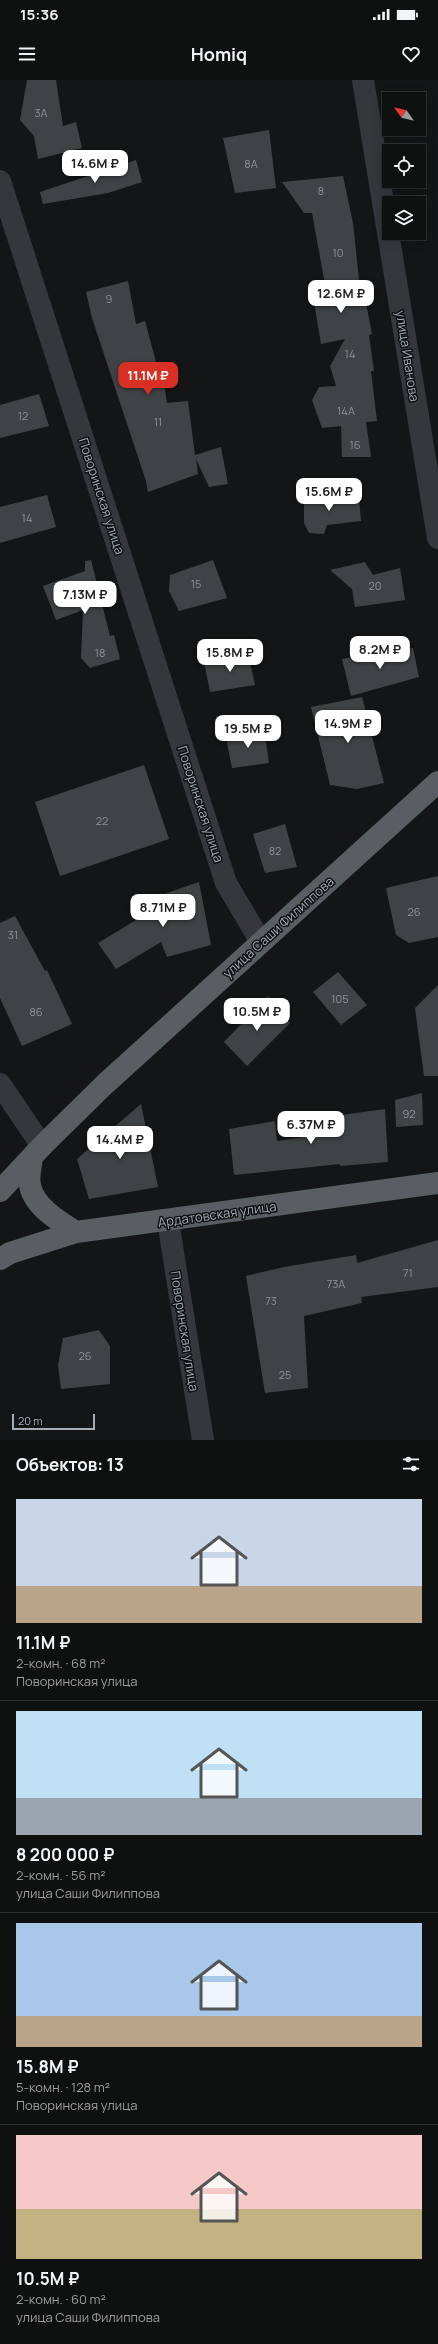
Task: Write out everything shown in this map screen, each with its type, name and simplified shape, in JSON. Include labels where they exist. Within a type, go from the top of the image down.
[{"type":"highway","name":"улица Саши Филиппова","points":[[0,1191],[104,1085],[438,782]]},
{"type":"highway","points":[[37,1152],[30,1185],[34,1196],[60,1222],[76,1232]]},
{"type":"highway","name":"Ардатовская улица","points":[[0,1259],[10,1253],[76,1232],[168,1221],[438,1183]]},
{"type":"street","name":"улица Иванова","points":[[363,80],[438,538]]},
{"type":"street","name":"Поворинская улица","points":[[0,180],[226,883],[261,942]]},
{"type":"street","points":[[0,1084],[37,1152]]},
{"type":"street","name":"Поворинская улица","points":[[168,1221],[203,1440]]},
{"type":"building","points":[[27,80],[56,80],[63,126],[76,122],[82,148],[38,159],[34,136],[20,120]]},
{"type":"building","points":[[269,130],[276,188],[235,193],[223,138]]},
{"type":"building","points":[[136,160],[142,182],[108,193],[43,204],[40,192]]},
{"type":"building","points":[[343,176],[353,223],[360,289],[363,288],[372,334],[369,335],[374,371],[371,371],[377,421],[366,422],[371,457],[342,457],[341,426],[322,428],[312,400],[319,387],[336,386],[330,366],[345,339],[321,344],[312,290],[326,290],[312,213],[304,213],[282,182]]},
{"type":"building","points":[[128,281],[136,324],[145,321],[160,377],[163,376],[167,403],[188,401],[195,455],[221,447],[228,484],[209,487],[196,459],[198,474],[148,492],[146,481],[92,318],[86,292]]},
{"type":"building","points":[[39,394],[49,426],[0,438],[0,405]]},
{"type":"building","points":[[304,494],[359,498],[361,521],[327,525],[324,534],[309,533],[304,523]]},
{"type":"building","points":[[47,495],[56,527],[0,543],[0,507]]},
{"type":"building","points":[[91,560],[110,636],[114,635],[120,659],[90,668],[81,658],[83,610],[56,620],[43,586],[85,571],[85,561]]},
{"type":"building","points":[[213,560],[227,598],[179,611],[169,591],[170,575]]},
{"type":"building","points":[[365,562],[373,575],[400,568],[405,600],[355,607],[352,589],[330,570]]},
{"type":"building","points":[[413,648],[419,677],[351,696],[342,659]]},
{"type":"building","points":[[248,653],[255,685],[210,692],[204,662]]},
{"type":"building","points":[[362,697],[384,783],[357,789],[330,785],[311,707]]},
{"type":"building","points":[[264,728],[269,763],[232,768],[226,738]]},
{"type":"building","points":[[144,765],[169,839],[60,876],[35,802]]},
{"type":"building","points":[[285,824],[297,867],[265,873],[253,834]]},
{"type":"building","points":[[438,876],[438,937],[409,943],[396,935],[386,888]]},
{"type":"building","points":[[199,882],[211,945],[167,957],[161,942],[116,969],[98,943],[151,911],[147,900]]},
{"type":"building","points":[[15,916],[45,971],[47,970],[72,1024],[22,1046],[0,998],[0,923]]},
{"type":"building","points":[[338,972],[367,1005],[341,1025],[313,992]]},
{"type":"building","points":[[438,985],[438,1076],[424,1076],[415,1008]]},
{"type":"building","points":[[268,996],[290,1023],[247,1066],[224,1042]]},
{"type":"building","points":[[422,1093],[423,1125],[396,1127],[395,1100]]},
{"type":"building","points":[[141,1104],[158,1187],[89,1199],[77,1159]]},
{"type":"building","points":[[385,1109],[388,1162],[340,1166],[340,1164],[234,1175],[229,1129],[275,1121],[277,1141],[336,1132],[334,1116]]},
{"type":"building","points":[[438,1240],[438,1287],[361,1297],[362,1303],[304,1316],[308,1388],[265,1393],[246,1276],[284,1267],[356,1255],[357,1263]]},
{"type":"building","points":[[99,1330],[110,1346],[110,1384],[61,1389],[58,1365],[63,1338]]}]
